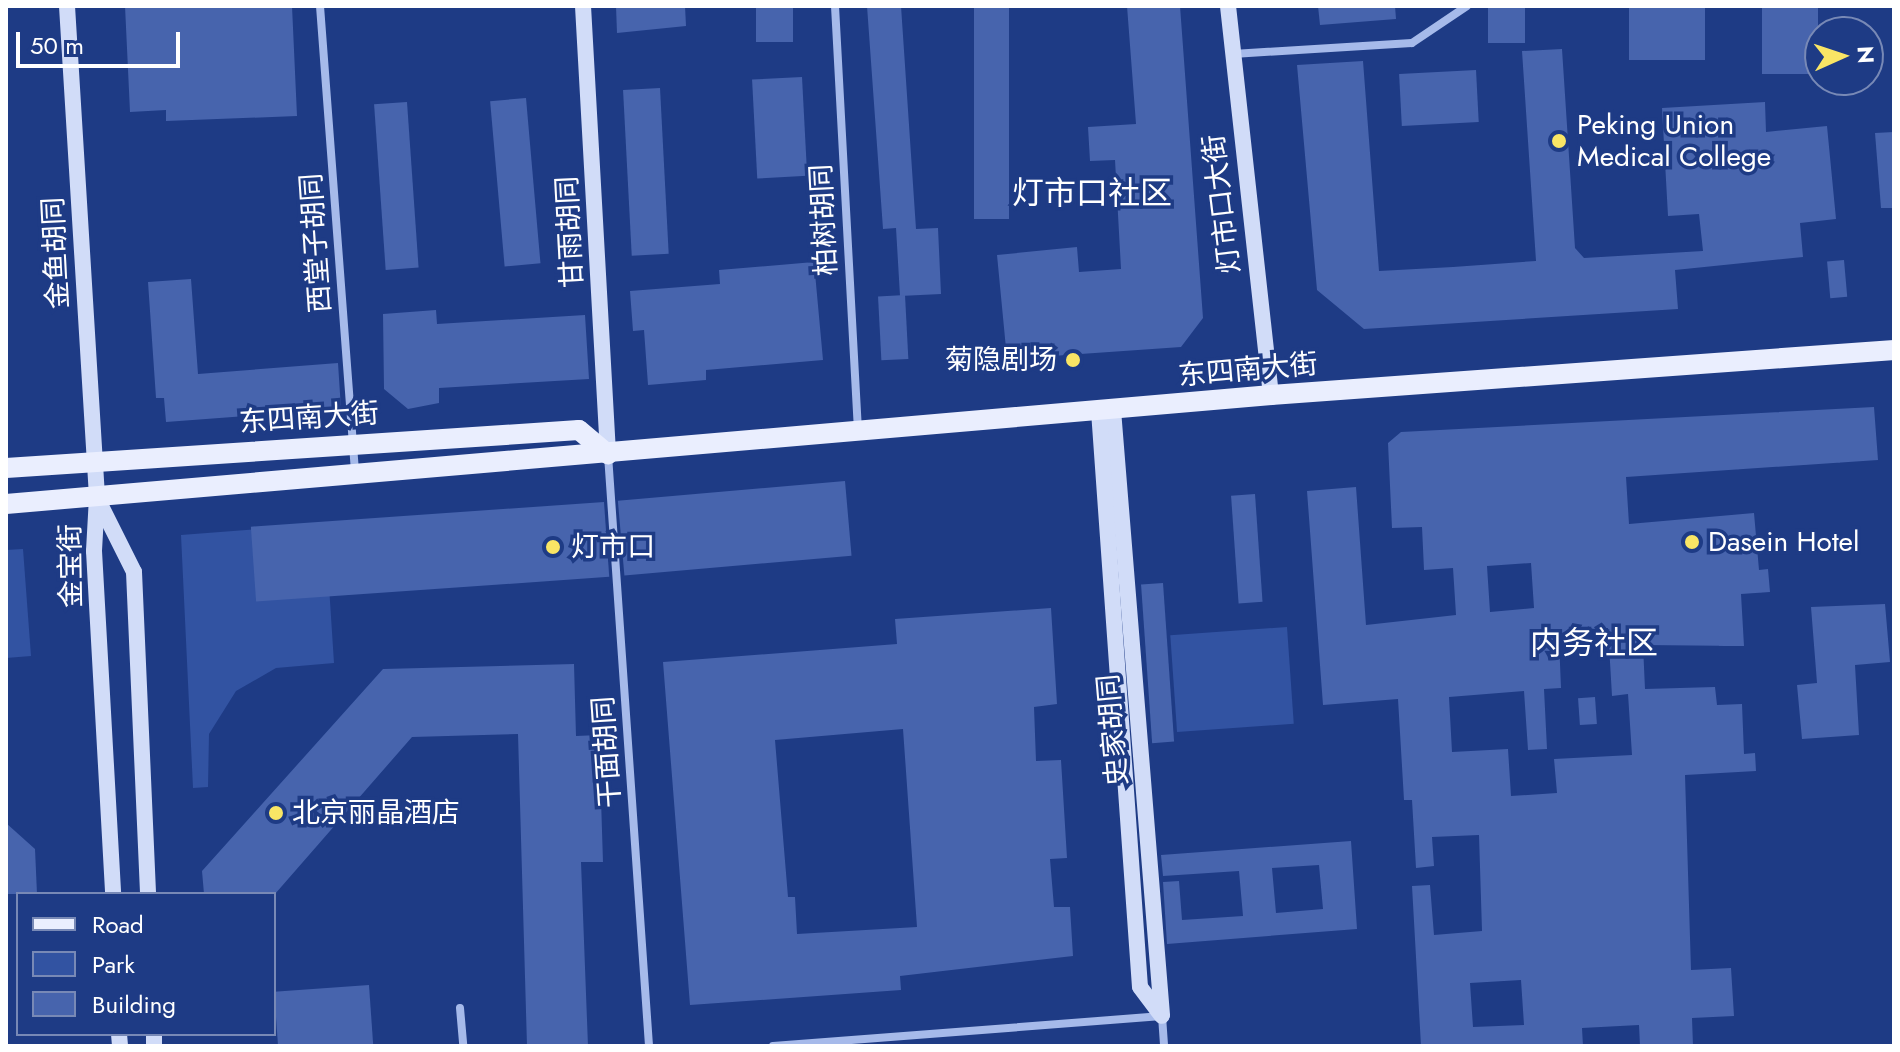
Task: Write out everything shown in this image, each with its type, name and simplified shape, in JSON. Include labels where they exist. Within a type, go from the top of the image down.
[{"type":"main road","name":"东四南大街","points":[[6,504],[355,477],[1271,395],[1894,350]]},
{"type":"main road","name":"东四南大街","points":[[6,468],[353,442],[579,430],[608,454]]},
{"type":"street","name":"金鱼胡同","points":[[67,6],[97,497]]},
{"type":"street","name":"西堂子胡同","points":[[320,6],[355,477]]},
{"type":"street","name":"甘雨胡同","points":[[583,6],[608,454]]},
{"type":"street","name":"柏树胡同","points":[[835,6],[859,432]]},
{"type":"street","name":"灯市口大街","points":[[1228,6],[1271,395]]},
{"type":"street","points":[[1233,54],[1412,43],[1467,6]]},
{"type":"street","points":[[1106,411],[1140,987],[1162,1016],[1164,1046]]},
{"type":"street","name":"干面胡同","points":[[608,454],[649,1046]]},
{"type":"street","name":"金宝街","points":[[97,497],[94,551],[113,892]]},
{"type":"street","name":"金宝街","points":[[97,497],[134,572],[148,892]]},
{"type":"street","points":[[460,1008],[463,1046]]},
{"type":"street","points":[[773,1046],[1162,1016]]},
{"type":"green space","points":[[325,524],[334,663],[276,668],[236,691],[209,734],[208,787],[193,788],[181,535]]},
{"type":"green space","points":[[23,549],[31,656],[6,658],[6,550]]},
{"type":"green space","points":[[1287,627],[1294,724],[1177,732],[1170,635]]},
{"type":"building","points":[[125,6],[292,6],[297,116],[166,121],[166,110],[130,112]]},
{"type":"building","points":[[616,6],[685,6],[686,26],[617,33]]},
{"type":"building","points":[[756,6],[793,6],[793,42],[756,42]]},
{"type":"building","points":[[867,6],[901,6],[916,229],[938,228],[941,294],[900,296],[896,228],[883,229]]},
{"type":"building","points":[[974,6],[1009,6],[1009,219],[974,219]]},
{"type":"building","points":[[1127,6],[1180,6],[1203,318],[1181,347],[1007,359],[997,255],[1077,247],[1079,272],[1121,269],[1115,160],[1090,161],[1088,127],[1136,124]]},
{"type":"building","points":[[1318,6],[1395,6],[1396,19],[1320,25]]},
{"type":"building","points":[[1488,6],[1525,6],[1525,43],[1488,43]]},
{"type":"building","points":[[1629,6],[1705,6],[1705,60],[1629,60]]},
{"type":"building","points":[[1762,6],[1818,6],[1818,16],[1804,16],[1804,74],[1762,74]]},
{"type":"building","points":[[1562,49],[1575,248],[1584,258],[1703,251],[1699,214],[1668,216],[1662,108],[1765,102],[1766,132],[1827,126],[1836,219],[1800,223],[1803,257],[1675,270],[1678,309],[1364,329],[1317,290],[1297,65],[1363,61],[1379,271],[1453,267],[1536,261],[1522,51]]},
{"type":"building","points":[[1476,70],[1479,122],[1402,126],[1399,74]]},
{"type":"building","points":[[802,77],[807,176],[757,178],[752,80]]},
{"type":"building","points":[[660,88],[669,254],[632,256],[623,90]]},
{"type":"building","points":[[526,98],[540,263],[505,267],[490,101]]},
{"type":"building","points":[[407,102],[419,268],[386,270],[374,104]]},
{"type":"building","points":[[1894,132],[1894,208],[1881,208],[1875,133]]},
{"type":"building","points":[[1844,260],[1847,297],[1830,298],[1827,261]]},
{"type":"building","points":[[814,262],[823,360],[706,370],[706,380],[648,385],[644,330],[633,331],[630,291],[720,284],[719,270]]},
{"type":"building","points":[[191,279],[198,374],[338,363],[341,409],[166,422],[164,398],[156,398],[148,282]]},
{"type":"building","points":[[905,295],[908,359],[881,360],[878,296]]},
{"type":"building","points":[[436,310],[437,324],[585,315],[589,379],[439,388],[439,403],[408,409],[384,389],[383,314]]},
{"type":"building","points":[[1874,407],[1878,460],[1626,477],[1629,524],[1754,513],[1759,570],[1768,569],[1770,592],[1741,594],[1744,646],[1643,645],[1645,689],[1715,687],[1717,705],[1742,704],[1744,754],[1755,753],[1756,771],[1685,775],[1691,970],[1731,968],[1734,1016],[1692,1018],[1693,1046],[1640,1046],[1639,1025],[1582,1028],[1583,1046],[1421,1046],[1412,886],[1430,885],[1434,935],[1482,931],[1479,835],[1432,837],[1434,866],[1416,868],[1412,800],[1404,800],[1398,699],[1323,705],[1307,491],[1356,487],[1366,625],[1456,615],[1453,568],[1424,570],[1422,527],[1392,528],[1388,443],[1401,432]],"holes":[[[1531,563],[1534,608],[1490,612],[1487,566]],[[1608,628],[1612,696],[1628,694],[1632,755],[1554,759],[1557,793],[1511,796],[1508,749],[1452,752],[1449,697],[1524,691],[1528,750],[1547,749],[1544,689],[1561,688],[1559,640],[1574,639],[1574,630]],[[1521,980],[1524,1025],[1473,1027],[1470,983]]]},
{"type":"building","points":[[845,481],[852,556],[624,576],[618,501]]},
{"type":"building","points":[[1255,494],[1263,602],[1239,603],[1231,496]]},
{"type":"building","points":[[604,502],[609,577],[256,602],[251,527]]},
{"type":"building","points":[[1163,583],[1174,742],[1152,743],[1141,585]]},
{"type":"building","points":[[1885,604],[1890,662],[1855,665],[1859,735],[1802,739],[1797,685],[1817,683],[1811,607]]},
{"type":"building","points":[[1051,608],[1057,704],[1034,707],[1036,761],[1061,760],[1067,858],[1050,859],[1054,907],[1070,907],[1073,956],[900,976],[901,990],[690,1005],[663,662],[897,644],[895,619]],"holes":[[[903,729],[917,927],[797,934],[795,897],[788,897],[775,740]]]},
{"type":"building","points":[[574,664],[576,736],[599,735],[603,862],[581,862],[588,1046],[527,1046],[518,734],[412,737],[276,893],[204,892],[202,871],[383,669]]},
{"type":"building","points":[[1595,697],[1597,724],[1580,725],[1578,698]]},
{"type":"building","points":[[6,823],[35,849],[37,892],[6,894]]},
{"type":"building","points":[[1351,841],[1357,929],[1167,944],[1163,882],[1179,881],[1182,920],[1243,916],[1239,871],[1163,876],[1161,855]],"holes":[[[1319,865],[1323,909],[1276,913],[1272,868]]]},
{"type":"building","points":[[369,985],[373,1046],[278,1046],[276,992]]},
{"type":"place","name":"Peking Union Medical College","points":[[1559,141]]},
{"type":"place","name":"菊隐剧场","points":[[1073,360]]},
{"type":"place","name":"Dasein Hotel","points":[[1692,542]]},
{"type":"place","name":"灯市口","points":[[553,547]]},
{"type":"place","name":"北京丽晶酒店","points":[[276,813]]},
{"type":"district","name":"灯市口社区","points":[[1092,193]]},
{"type":"district","name":"内务社区","points":[[1594,643]]}]
